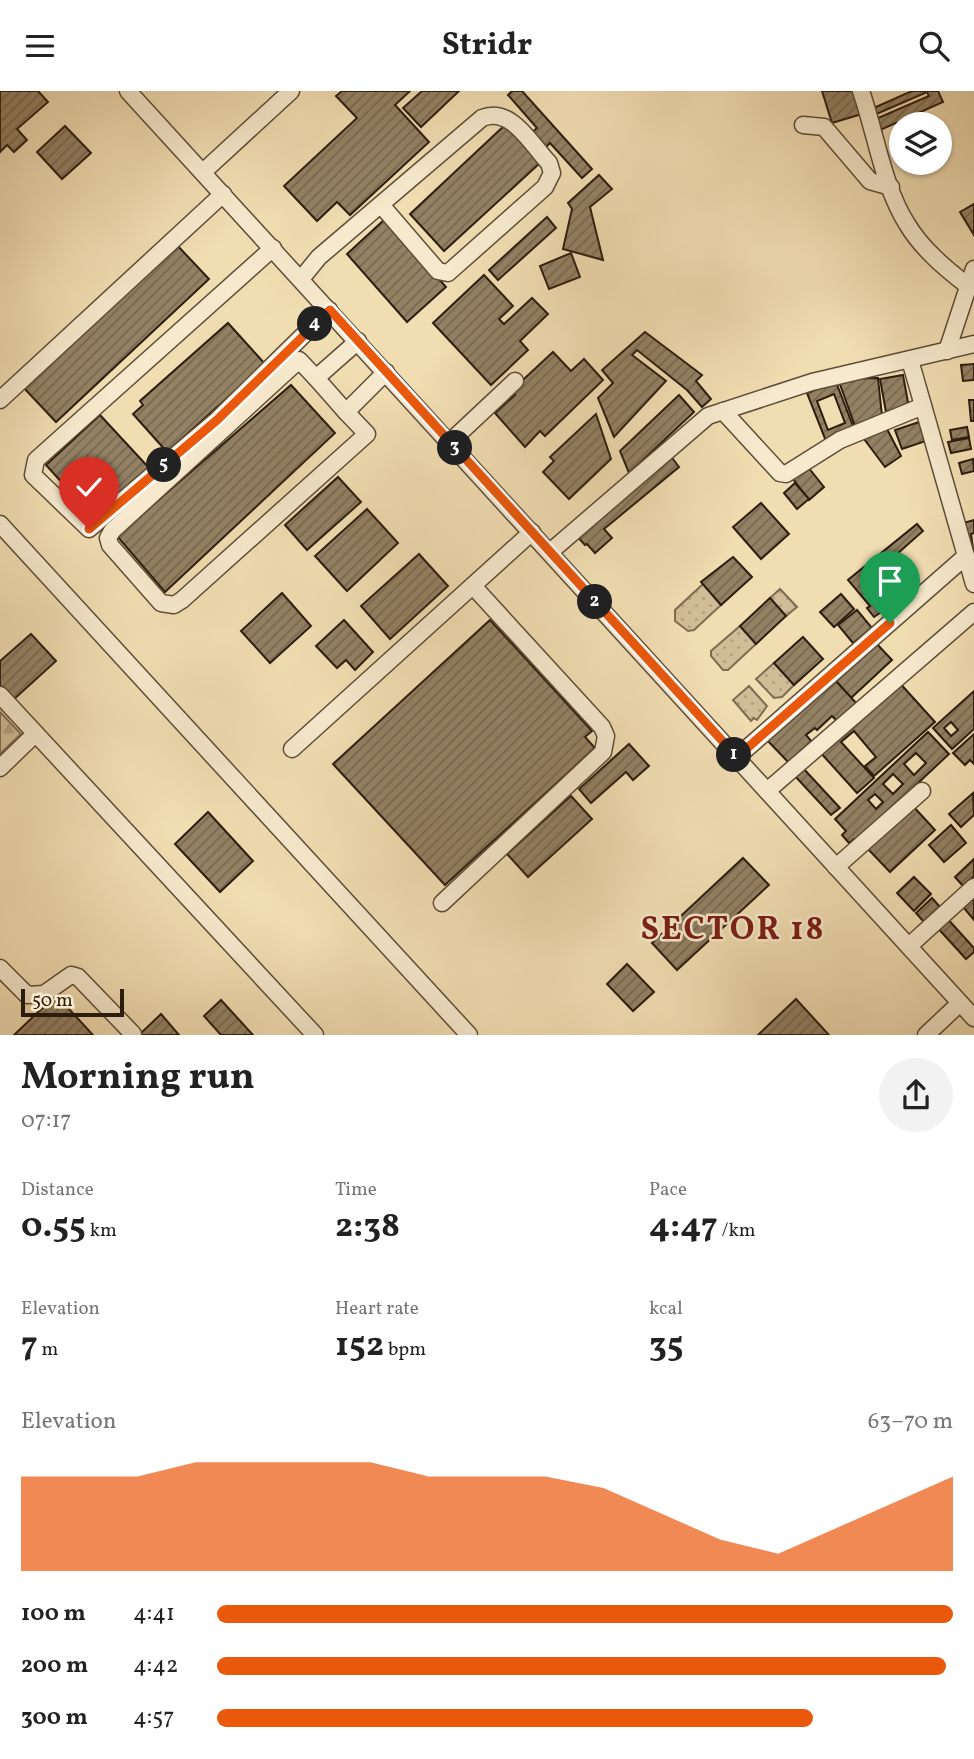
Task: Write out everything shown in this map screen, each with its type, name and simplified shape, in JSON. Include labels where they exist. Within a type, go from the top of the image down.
[{"type":"street","points":[[128,91],[974,1018]]},
{"type":"street","points":[[203,172],[292,91]]},
{"type":"street","points":[[861,91],[891,187],[906,223],[917,239],[968,286]]},
{"type":"street","points":[[301,279],[319,257],[482,118],[491,114],[508,118],[549,163],[552,173],[545,187],[448,273],[438,271],[382,206]]},
{"type":"street","points":[[803,125],[824,127],[870,181],[891,187]]},
{"type":"street","points":[[0,400],[223,194]]},
{"type":"street","points":[[273,248],[36,460],[33,475],[89,529],[217,420],[330,310]]},
{"type":"street","points":[[947,351],[974,269]]},
{"type":"street","points":[[316,378],[358,341]]},
{"type":"street","points":[[550,552],[708,416],[812,382],[974,344]]},
{"type":"street","points":[[299,360],[346,412],[366,434],[174,605],[161,603],[110,545],[108,538],[112,531],[299,360]]},
{"type":"street","points":[[910,360],[974,584]]},
{"type":"street","points":[[346,412],[386,372]]},
{"type":"street","points":[[450,442],[515,381]]},
{"type":"street","points":[[723,411],[780,473],[786,474],[840,440],[923,406]]},
{"type":"street","points":[[0,524],[469,1034]]},
{"type":"street","points":[[292,749],[532,532]]},
{"type":"street","points":[[737,757],[966,556]]},
{"type":"street","points":[[442,903],[603,752],[606,744],[603,727],[473,586]]},
{"type":"street","points":[[767,791],[974,612]]},
{"type":"street","points":[[0,695],[315,1034]]},
{"type":"street","points":[[0,768],[36,734]]},
{"type":"street","points":[[836,867],[922,791]]},
{"type":"street","points":[[909,946],[974,887]]},
{"type":"street","points":[[0,968],[27,995],[44,994],[61,978],[71,975],[78,977],[133,1034]]},
{"type":"street","points":[[926,1034],[960,1003]]},
{"type":"green space","points":[[703,584],[721,605],[694,630],[688,631],[675,621],[675,610]]},
{"type":"green space","points":[[780,589],[797,607],[786,616],[770,598]]},
{"type":"green space","points":[[740,626],[756,644],[728,670],[723,670],[711,656],[711,651]]},
{"type":"green space","points":[[774,663],[794,685],[782,697],[774,698],[756,679]]},
{"type":"green space","points":[[749,686],[767,706],[757,720],[754,718],[751,721],[733,700]]},
{"type":"green space","points":[[0,712],[21,734],[0,754]]},
{"type":"building","points":[[0,91],[38,91],[48,102],[17,129],[27,140],[14,152],[7,145],[0,152]]},
{"type":"building","points":[[342,91],[410,91],[395,105],[429,142],[350,215],[337,202],[317,221],[284,186],[357,118],[336,96]]},
{"type":"building","points":[[422,91],[459,91],[421,127],[403,108]]},
{"type":"building","points":[[512,91],[522,91],[592,169],[582,178],[550,143],[542,151],[528,136],[537,128],[508,95]]},
{"type":"building","points":[[822,91],[858,91],[865,113],[832,123]]},
{"type":"building","points":[[912,91],[938,91],[943,102],[921,112],[892,112],[929,96],[927,92],[874,115],[876,119],[889,113],[889,126],[878,131],[869,110]]},
{"type":"building","points":[[505,125],[540,163],[444,251],[410,214]]},
{"type":"building","points":[[65,126],[91,153],[62,179],[37,152]]},
{"type":"building","points":[[599,175],[612,189],[590,207],[603,260],[563,249],[572,209],[568,203]]},
{"type":"building","points":[[974,204],[974,235],[960,212]]},
{"type":"building","points":[[547,217],[556,228],[498,280],[489,270]]},
{"type":"building","points":[[385,219],[446,287],[407,322],[347,254]]},
{"type":"building","points":[[175,243],[209,279],[56,422],[22,386]]},
{"type":"building","points":[[571,253],[580,277],[549,289],[540,266]]},
{"type":"building","points":[[484,275],[513,306],[499,319],[504,324],[532,298],[548,314],[520,341],[528,350],[491,385],[433,323]]},
{"type":"building","points":[[228,323],[265,364],[167,452],[133,414],[143,405],[140,401]]},
{"type":"building","points":[[645,332],[702,375],[696,381],[711,399],[702,407],[687,390],[637,350],[632,355],[666,381],[614,437],[598,398],[613,383],[602,370]]},
{"type":"building","points":[[553,352],[571,371],[584,359],[603,380],[545,436],[540,431],[525,447],[495,413],[515,395],[511,391]]},
{"type":"building","points":[[974,364],[974,380],[963,381],[961,365]]},
{"type":"building","points":[[903,375],[909,408],[886,412],[880,379]]},
{"type":"building","points":[[878,378],[882,416],[855,426],[838,379]]},
{"type":"building","points":[[836,382],[853,426],[826,441],[807,393]],"holes":[[[834,394],[845,423],[828,430],[817,401]]]},
{"type":"building","points":[[291,385],[335,433],[165,592],[117,536]]},
{"type":"building","points":[[679,395],[694,412],[629,473],[620,451]]},
{"type":"building","points":[[969,400],[974,400],[974,421],[971,421]]},
{"type":"building","points":[[596,414],[611,459],[569,499],[543,472],[554,461],[550,457]]},
{"type":"building","points":[[100,415],[150,469],[95,519],[46,465]]},
{"type":"building","points":[[919,422],[926,441],[902,449],[895,430]]},
{"type":"building","points":[[967,427],[969,437],[952,440],[950,430]]},
{"type":"building","points":[[887,429],[901,456],[885,467],[864,439]]},
{"type":"building","points":[[969,438],[971,449],[951,453],[948,442]]},
{"type":"building","points":[[670,455],[679,467],[604,529],[612,538],[595,553],[585,545],[575,534]]},
{"type":"building","points":[[973,459],[974,471],[962,474],[959,463]]},
{"type":"building","points":[[808,467],[824,487],[809,500],[793,479]]},
{"type":"building","points":[[338,477],[361,502],[307,550],[285,525]]},
{"type":"building","points":[[795,483],[809,499],[797,509],[784,493]]},
{"type":"building","points":[[761,503],[789,534],[761,559],[733,527]]},
{"type":"building","points":[[367,509],[398,543],[347,591],[315,556]]},
{"type":"building","points":[[974,520],[974,533],[971,534],[974,556],[960,524]]},
{"type":"building","points":[[917,524],[923,531],[897,554],[919,581],[911,588],[915,592],[888,615],[884,610],[874,617],[867,608],[870,606],[848,580]],"holes":[[[880,565],[891,578],[879,589],[868,576]]]},
{"type":"building","points":[[419,554],[448,586],[390,639],[361,606]]},
{"type":"building","points":[[733,557],[752,577],[721,605],[701,582]]},
{"type":"building","points":[[282,593],[311,626],[270,663],[241,631]]},
{"type":"building","points":[[841,594],[854,609],[834,627],[820,612]]},
{"type":"building","points":[[770,598],[786,616],[756,644],[740,626]]},
{"type":"building","points":[[857,610],[872,628],[853,643],[838,625]]},
{"type":"building","points":[[344,620],[373,652],[355,670],[346,660],[337,668],[316,646]]},
{"type":"building","points":[[490,620],[592,731],[585,737],[595,748],[445,885],[333,764]]},
{"type":"building","points":[[31,634],[56,661],[13,700],[0,685],[0,661]]},
{"type":"building","points":[[803,637],[823,659],[794,685],[774,663]]},
{"type":"building","points":[[875,642],[892,660],[851,698],[834,679]]},
{"type":"building","points":[[834,679],[858,705],[839,723],[832,716],[817,730],[815,728],[806,735],[812,742],[790,764],[766,739]]},
{"type":"building","points":[[897,680],[935,722],[874,776],[865,766],[876,757],[854,731],[841,742],[874,778],[857,793],[819,751]]},
{"type":"building","points":[[974,691],[974,729],[952,749],[933,728]],"holes":[[[951,722],[958,730],[951,736],[944,728]]]},
{"type":"building","points":[[928,732],[949,754],[856,841],[854,839],[849,843],[842,835],[846,831],[835,819]],"holes":[[[916,753],[926,763],[914,775],[904,764]],[[893,774],[903,784],[893,794],[883,784]],[[875,794],[883,802],[876,809],[868,800]]]},
{"type":"building","points":[[974,734],[974,764],[970,760],[965,765],[953,753]]},
{"type":"building","points":[[629,744],[649,766],[633,780],[626,772],[591,803],[579,789]]},
{"type":"building","points":[[802,767],[840,808],[831,815],[794,775]]},
{"type":"building","points":[[973,793],[974,815],[961,827],[949,814]]},
{"type":"building","points":[[571,796],[592,819],[528,877],[507,854]]},
{"type":"building","points":[[912,805],[935,830],[890,872],[867,848]]},
{"type":"building","points":[[208,812],[253,861],[220,892],[175,844]]},
{"type":"building","points":[[951,825],[966,843],[944,862],[929,845]]},
{"type":"building","points":[[743,858],[769,885],[677,970],[652,943]]},
{"type":"building","points":[[974,859],[974,876],[963,886],[955,877]]},
{"type":"building","points":[[914,877],[931,894],[914,911],[897,893]]},
{"type":"building","points":[[974,889],[974,920],[959,902]]},
{"type":"building","points":[[932,898],[940,907],[924,922],[916,913]]},
{"type":"building","points":[[945,916],[974,948],[974,952],[966,959],[935,925]]},
{"type":"building","points":[[627,964],[654,992],[633,1011],[607,984]]},
{"type":"building","points":[[56,995],[93,1035],[14,1035]]},
{"type":"building","points":[[796,999],[829,1035],[758,1035]]},
{"type":"building","points":[[221,1000],[253,1035],[221,1035],[204,1016]]},
{"type":"building","points":[[161,1014],[179,1035],[139,1035]]},
{"type":"district","name":"SECTOR 18","points":[[733,927]]},
{"type":"route","points":[[89,529],[217,420],[330,310],[737,757],[890,623]]}]
